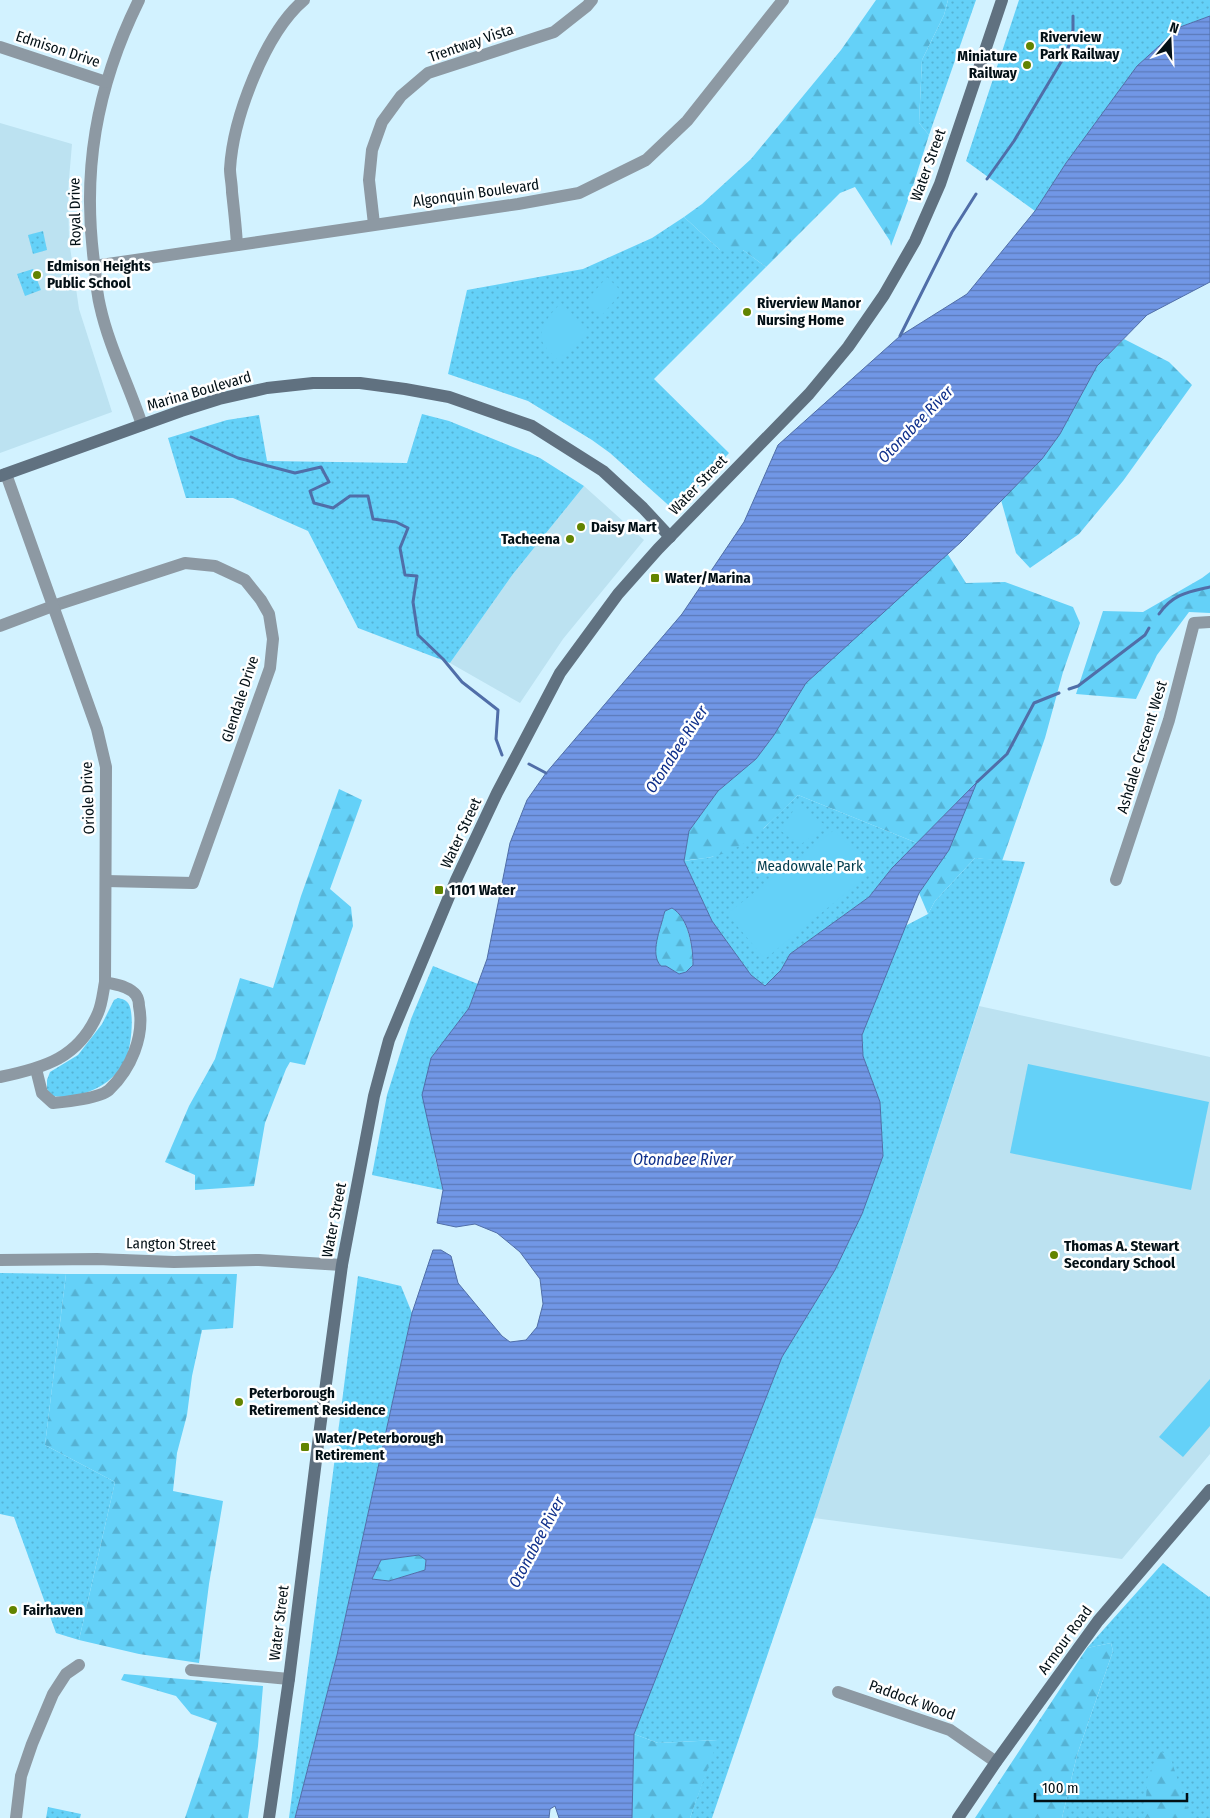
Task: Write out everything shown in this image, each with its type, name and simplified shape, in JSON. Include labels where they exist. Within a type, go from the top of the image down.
[{"type":"main road","name":"Water Street","points":[[269,1818],[289,1679],[342,1266],[374,1096],[389,1040],[456,880],[498,793],[560,673],[618,594],[670,537],[809,394],[848,347],[884,295],[915,241],[940,184],[1002,0]]},
{"type":"main road","name":"Marina Boulevard","points":[[3,475],[142,424],[219,399],[267,388],[313,383],[360,383],[405,388],[449,397],[532,426],[603,472],[643,508],[670,537]]},
{"type":"main road","name":"Armour Road","points":[[958,1818],[1098,1621],[1210,1490]]},
{"type":"street","name":"Royal Drive","points":[[139,0],[127,25],[106,82],[96,120],[89,203],[94,266],[100,306],[114,350],[142,424]]},
{"type":"street","points":[[237,245],[230,169],[238,122],[255,76],[272,41],[295,8],[304,0]]},
{"type":"street","name":"Trentway Vista","points":[[374,224],[369,180],[372,150],[382,122],[401,96],[428,73],[554,32],[592,0]]},
{"type":"street","name":"Algonquin Boulevard","points":[[94,266],[579,194],[646,160],[687,122],[782,0]]},
{"type":"street","name":"Edmison Drive","points":[[0,47],[106,82]]},
{"type":"street","name":"Oriole Drive","points":[[0,1078],[36,1069],[58,1060],[77,1047],[90,1030],[99,1011],[105,982],[106,881],[106,767],[97,729],[3,475]]},
{"type":"street","name":"Glendale Drive","points":[[53,606],[185,564],[215,566],[245,580],[261,600],[269,614],[273,639],[270,668],[193,883],[106,881]]},
{"type":"street","points":[[0,626],[53,606]]},
{"type":"street","name":"Ashdale Crescent West","points":[[1116,880],[1169,720],[1194,623],[1210,622]]},
{"type":"street","points":[[36,1069],[42,1093],[53,1103],[76,1101],[108,1091],[124,1071],[136,1049],[142,1019],[137,996],[126,987],[105,982]]},
{"type":"street","name":"Langton Street","points":[[0,1260],[97,1259],[174,1262],[259,1260],[342,1266]]},
{"type":"street","points":[[16,1818],[22,1776],[32,1744],[53,1694],[66,1674],[79,1665]]},
{"type":"street","points":[[190,1670],[289,1679]]},
{"type":"street","name":"Paddock Wood","points":[[838,1692],[950,1730],[996,1762]]},
{"type":"shaded area","name":"Edmison Heights Public School","points":[[0,123],[72,144],[68,191],[69,240],[79,309],[112,412],[0,453]]},
{"type":"shaded area","points":[[584,486],[644,540],[563,639],[520,703],[450,663],[513,574]]},
{"type":"shaded area","name":"Thomas A. Stewart Secondary School","points":[[979,1006],[1210,1057],[1210,1454],[1122,1559],[814,1518]]},
{"type":"green space","points":[[876,0],[948,0],[944,15],[922,60],[919,123],[929,135],[891,246],[890,241],[855,187],[840,193],[766,267],[743,250],[720,250],[684,217],[702,204],[751,159],[841,50]]},
{"type":"green space","points":[[948,0],[976,0],[929,135],[919,123],[922,60],[944,15]]},
{"type":"green space","points":[[1019,0],[1210,0],[1210,16],[1180,27],[1137,66],[1066,163],[1035,211],[966,161]]},
{"type":"green space","points":[[684,217],[720,250],[743,250],[766,267],[654,379],[729,453],[675,511],[610,453],[528,401],[448,374],[467,290],[583,269],[652,238]]},
{"type":"green space","points":[[43,231],[47,250],[33,254],[28,235]]},
{"type":"green space","points":[[33,269],[41,290],[25,296],[17,274]]},
{"type":"green space","points":[[607,277],[622,292],[602,315],[586,301]]},
{"type":"green space","points":[[561,303],[588,329],[587,334],[558,360],[545,346],[541,336],[547,320]]},
{"type":"green space","points":[[1124,339],[1169,362],[1192,385],[1123,481],[1079,534],[1030,568],[1016,553],[1001,500],[1042,459],[1060,434],[1097,366]]},
{"type":"green space","points":[[422,414],[449,421],[540,458],[584,486],[513,574],[450,663],[358,628],[308,531],[233,498],[186,498],[168,438],[227,420],[259,415],[267,461],[407,463]]},
{"type":"green space","points":[[947,553],[966,583],[1005,582],[1073,607],[1080,623],[1063,672],[1045,738],[1002,861],[975,858],[935,901],[928,914],[919,893],[949,850],[976,783],[917,843],[798,795],[759,832],[736,848],[711,857],[684,861],[689,831],[718,791],[756,759],[774,735],[806,683]]},
{"type":"green space","points":[[1210,572],[1210,613],[1189,612],[1157,655],[1136,699],[1076,694],[1103,611],[1143,612]]},
{"type":"green space","points":[[339,789],[362,800],[330,889],[351,907],[353,926],[305,1065],[290,1062],[286,1069],[265,1123],[254,1186],[195,1190],[195,1175],[165,1162],[189,1106],[215,1059],[240,978],[273,988],[301,896]]},
{"type":"green space","name":"Meadowvale Park","points":[[798,795],[917,843],[892,868],[869,897],[790,954],[781,970],[765,986],[751,975],[712,921],[684,861],[712,857],[764,828]]},
{"type":"green space","points":[[796,806],[801,806],[826,826],[800,845],[781,831]]},
{"type":"green space","points":[[834,830],[873,871],[765,959],[727,914]]},
{"type":"green space","points":[[975,858],[1025,862],[814,1518],[712,1818],[690,1818],[717,1740],[658,1743],[634,1734],[782,1357],[835,1270],[862,1214],[883,1156],[880,1102],[863,1056],[862,1035],[905,926],[928,914],[935,901]]},
{"type":"green space","points":[[672,908],[678,913],[686,926],[692,950],[693,965],[686,972],[679,974],[666,966],[661,966],[656,955],[657,941],[665,911]]},
{"type":"green space","points":[[433,966],[478,984],[469,1008],[431,1058],[435,1157],[443,1190],[372,1175],[387,1095],[411,1019]]},
{"type":"green space","points":[[118,998],[128,1003],[132,1022],[128,1054],[120,1069],[105,1084],[85,1093],[63,1097],[52,1096],[47,1089],[47,1080],[50,1072],[78,1055],[102,1024],[114,1000]]},
{"type":"green space","points":[[1028,1064],[1209,1102],[1191,1190],[1010,1153]]},
{"type":"green space","points":[[0,1273],[66,1274],[45,1445],[115,1482],[79,1640],[56,1633],[14,1517],[0,1514]]},
{"type":"green space","points":[[66,1274],[237,1274],[233,1328],[202,1330],[192,1376],[187,1415],[177,1453],[173,1491],[223,1501],[209,1584],[199,1663],[139,1654],[79,1640],[115,1482],[45,1445]]},
{"type":"green space","points":[[358,1276],[401,1286],[412,1313],[337,1655],[295,1818],[289,1818]]},
{"type":"green space","points":[[1210,1379],[1210,1426],[1183,1457],[1159,1437]]},
{"type":"green space","points":[[419,1555],[426,1560],[425,1570],[389,1581],[372,1579],[381,1560]]},
{"type":"green space","points":[[1163,1563],[1210,1596],[1210,1818],[1062,1818],[1077,1755],[1113,1651],[1111,1643],[1087,1648]]},
{"type":"green space","points":[[1111,1643],[1113,1651],[1077,1755],[1062,1818],[975,1818],[1087,1648]]},
{"type":"green space","points":[[124,1674],[263,1686],[258,1746],[248,1818],[185,1818],[217,1723],[191,1714],[176,1696],[121,1680]]},
{"type":"green space","points":[[634,1734],[658,1743],[718,1740],[690,1818],[632,1818]]},
{"type":"green space","points":[[1159,1751],[1170,1756],[1190,1818],[1145,1818],[1147,1779]]},
{"type":"green space","points":[[48,1807],[81,1814],[80,1818],[46,1818]]},
{"type":"water","name":"Otonabee River","points":[[1210,16],[1210,282],[1147,315],[1097,366],[1060,434],[1042,459],[961,542],[806,683],[774,735],[756,759],[718,791],[689,831],[684,861],[712,921],[751,975],[765,986],[781,970],[790,954],[869,897],[892,868],[977,782],[949,850],[919,893],[862,1035],[863,1056],[880,1102],[883,1156],[862,1214],[835,1270],[782,1357],[634,1734],[632,1818],[559,1818],[555,1806],[550,1809],[549,1818],[295,1818],[337,1655],[412,1313],[433,1250],[441,1250],[451,1256],[458,1283],[502,1336],[510,1342],[526,1340],[537,1327],[543,1304],[540,1279],[520,1252],[497,1233],[475,1224],[456,1227],[437,1223],[443,1190],[422,1095],[431,1058],[469,1008],[487,959],[510,843],[527,800],[546,773],[682,614],[744,522],[778,445],[900,336],[967,294],[1035,211],[1066,163],[1137,66],[1180,27]],"holes":[[[672,908],[678,913],[686,926],[692,950],[693,965],[686,972],[679,974],[666,966],[661,966],[656,955],[657,941],[665,911]],[[419,1555],[426,1560],[425,1570],[389,1581],[372,1579],[381,1560]]]},
{"type":"waterway","points":[[987,179],[1014,141],[1067,52],[1073,30],[1073,16]]},
{"type":"waterway","points":[[900,336],[952,232],[976,194]]},
{"type":"waterway","points":[[191,437],[238,458],[295,473],[321,467],[329,482],[310,491],[314,503],[333,508],[350,496],[368,496],[373,519],[396,522],[408,528],[400,548],[405,575],[417,576],[413,602],[418,635],[443,659],[462,682],[498,710],[496,739],[502,755]]},
{"type":"waterway","points":[[1159,614],[1175,598],[1188,592],[1210,587]]},
{"type":"waterway","points":[[1069,689],[1078,686],[1145,635],[1149,628]]},
{"type":"waterway","points":[[977,782],[1007,754],[1034,703],[1059,693]]},
{"type":"waterway","points":[[529,764],[546,773]]},
{"type":"place","name":"Riverview Park Railway","points":[[1030,46]]},
{"type":"place","name":"Miniature Railway","points":[[1027,65]]},
{"type":"place","name":"Edmison Heights Public School","points":[[37,275]]},
{"type":"place","name":"Riverview Manor Nursing Home","points":[[747,312]]},
{"type":"place","name":"Daisy Mart","points":[[581,527]]},
{"type":"place","name":"Tacheena","points":[[570,539]]},
{"type":"place","name":"Water/Marina","points":[[655,578]]},
{"type":"place","name":"1101 Water","points":[[439,890]]},
{"type":"place","name":"Thomas A. Stewart Secondary School","points":[[1054,1255]]},
{"type":"place","name":"Peterborough Retirement Residence","points":[[239,1402]]},
{"type":"place","name":"Water/Peterborough Retirement","points":[[305,1447]]},
{"type":"place","name":"Fairhaven","points":[[13,1610]]}]
